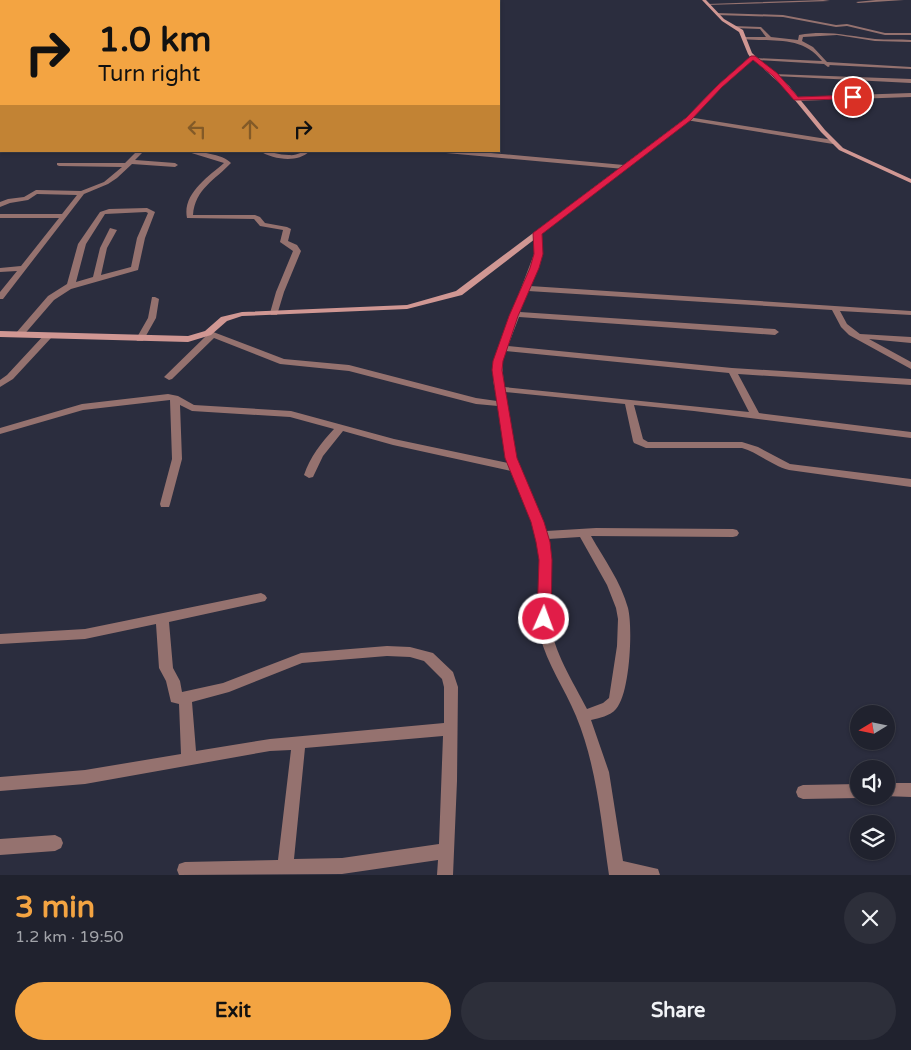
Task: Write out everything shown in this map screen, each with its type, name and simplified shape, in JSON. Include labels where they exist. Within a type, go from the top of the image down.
[{"type":"street","points":[[704,0],[724,21],[741,31],[754,58],[775,75],[833,142],[846,153],[911,181]]},
{"type":"street","points":[[857,1],[902,0]]},
{"type":"street","points":[[708,4],[772,4],[795,1],[828,1]]},
{"type":"street","points":[[772,4],[802,6],[795,1]]},
{"type":"street","points":[[857,1],[867,10]]},
{"type":"street","points":[[733,4],[765,16],[819,31],[875,40],[911,41]]},
{"type":"street","points":[[717,14],[783,16],[836,26],[847,25],[885,34],[911,34]]},
{"type":"street","points":[[800,41],[801,36],[819,31],[824,24]]},
{"type":"street","points":[[735,27],[762,28],[770,39]]},
{"type":"street","points":[[745,38],[800,41],[815,49],[826,63],[834,78]]},
{"type":"street","points":[[169,377],[224,319],[232,316],[406,307],[459,293],[688,119],[720,86],[754,58],[911,68]]},
{"type":"street","points":[[775,75],[911,81]]},
{"type":"street","points":[[796,99],[911,95]]},
{"type":"street","points":[[688,119],[833,142]]},
{"type":"street","points":[[0,206],[8,201],[26,199],[36,192],[82,192],[106,183],[140,152]]},
{"type":"street","points":[[192,152],[225,160],[228,163],[216,172],[193,196],[189,217],[255,217],[258,218],[262,225],[287,229],[284,242],[294,247],[296,251],[274,313]]},
{"type":"street","points":[[267,152],[296,158],[306,152]]},
{"type":"street","points":[[456,152],[624,168]]},
{"type":"street","points":[[59,164],[175,165]]},
{"type":"street","points":[[0,296],[82,192]]},
{"type":"street","points":[[19,335],[51,298],[68,287],[135,268],[141,238],[152,214],[150,211],[109,210],[102,214],[82,244],[73,279],[68,287]]},
{"type":"street","points":[[0,216],[64,216]]},
{"type":"street","points":[[97,280],[100,254],[113,230]]},
{"type":"street","points":[[538,233],[538,254],[514,314],[502,348],[497,370],[502,404],[514,468],[538,522],[546,560],[544,619],[546,635],[556,662],[583,716],[602,772],[616,871],[652,875]]},
{"type":"street","points":[[0,270],[21,268]]},
{"type":"street","points":[[526,288],[911,313]]},
{"type":"street","points":[[140,339],[152,318],[155,299]]},
{"type":"street","points":[[834,307],[844,325],[858,336],[911,366]]},
{"type":"street","points":[[514,314],[776,332]]},
{"type":"street","points":[[0,334],[140,339],[188,339],[210,334],[283,362],[349,368],[476,401],[502,404]]},
{"type":"street","points":[[0,384],[10,378],[48,336]]},
{"type":"street","points":[[858,336],[911,340]]},
{"type":"street","points":[[502,348],[732,371],[911,382]]},
{"type":"street","points":[[732,371],[755,415]]},
{"type":"street","points":[[500,390],[755,415],[911,435]]},
{"type":"street","points":[[0,431],[82,407],[156,397],[175,398],[192,408],[274,412],[393,442],[514,468]]},
{"type":"street","points":[[165,504],[177,459],[175,398]]},
{"type":"street","points":[[629,402],[638,440],[646,445],[742,444],[757,449],[772,460],[789,467],[911,483]]},
{"type":"street","points":[[309,475],[320,451],[341,428]]},
{"type":"street","points":[[541,535],[583,533],[733,533]]},
{"type":"street","points":[[583,533],[613,587],[625,620],[616,696],[612,706],[606,710],[583,716]]},
{"type":"street","points":[[0,639],[85,634],[162,620],[261,598]]},
{"type":"street","points":[[162,620],[166,668],[173,681],[176,698],[185,698],[224,688],[301,658],[387,651],[410,652],[428,657],[448,676],[451,687],[445,875]]},
{"type":"street","points":[[185,698],[189,760]]},
{"type":"street","points":[[0,784],[85,777],[270,745],[450,729]]},
{"type":"street","points":[[285,867],[299,742]]},
{"type":"street","points":[[803,792],[850,790]]},
{"type":"street","points":[[895,790],[911,790]]},
{"type":"street","points":[[0,847],[55,844]]},
{"type":"street","points":[[185,870],[373,863],[446,851]]},
{"type":"route","points":[[544,619],[546,560],[543,542],[538,522],[511,458],[497,370],[498,361],[513,316],[534,268],[538,254],[538,233],[688,119],[720,86],[753,57],[775,75],[796,99],[853,97]]}]
